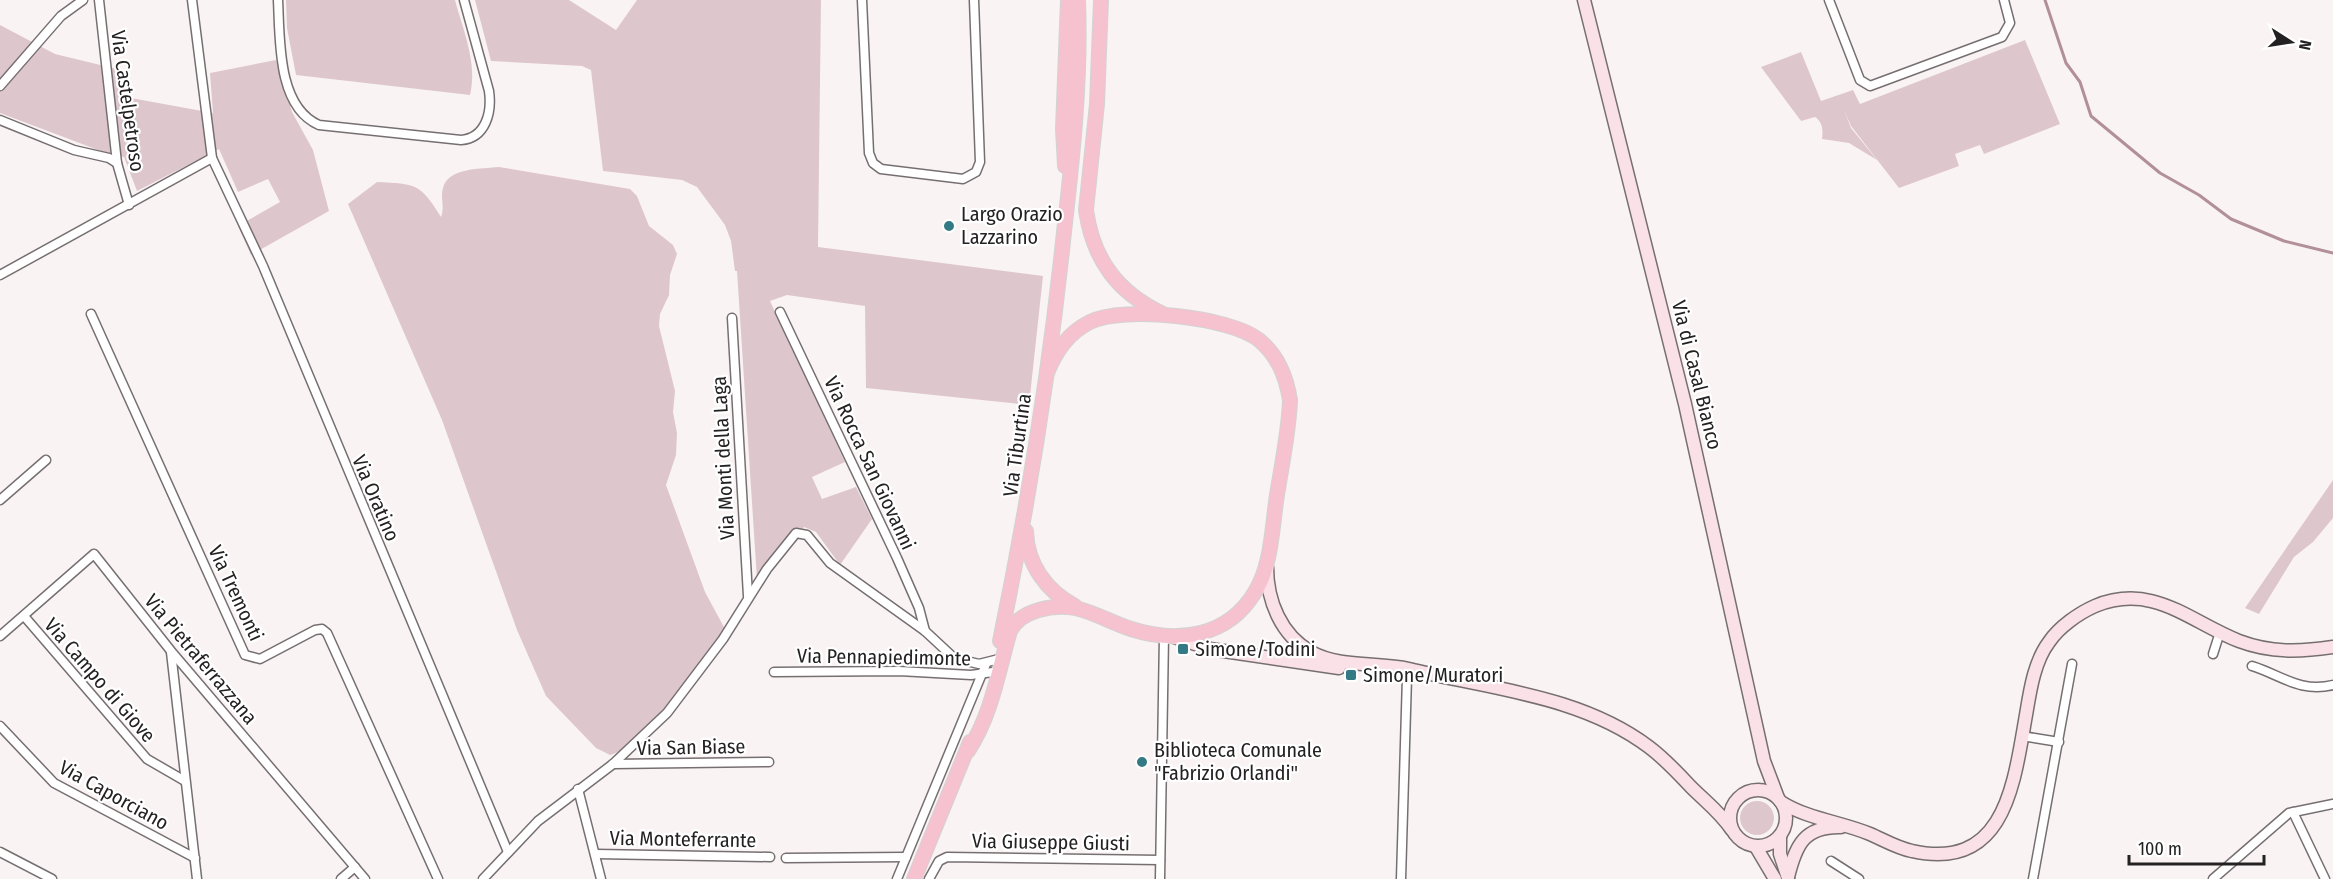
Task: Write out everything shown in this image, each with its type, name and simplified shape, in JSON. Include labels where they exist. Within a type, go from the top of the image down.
[{"type":"main road","points":[[1068,0],[1063,139],[1068,197]]},
{"type":"main road","name":"Via Tiburtina","points":[[914,879],[968,751],[991,666],[1027,508],[1047,373],[1068,197],[1078,86],[1078,0]]},
{"type":"main road","points":[[1101,0],[1098,95],[1086,210],[1088,228],[1101,262],[1110,276],[1138,300],[1174,317]]},
{"type":"main road","points":[[1027,508],[1028,546],[1039,575],[1058,596],[1082,610],[1131,629],[1169,636],[1208,632],[1236,617],[1255,593],[1267,562],[1289,414],[1287,382],[1271,351],[1258,339],[1242,330],[1222,324],[1174,317],[1118,315],[1092,321],[1070,336],[1059,348],[1047,373]]},
{"type":"main road","points":[[968,751],[978,736],[988,710],[1013,625],[1036,611],[1060,607],[1082,610]]},
{"type":"street","points":[[0,86],[61,16],[82,0]]},
{"type":"street","name":"Via Castelpetroso","points":[[99,0],[117,163],[129,205]]},
{"type":"street","name":"Via Oratino","points":[[192,0],[212,158],[262,266],[508,852]]},
{"type":"street","points":[[278,0],[282,54],[297,110],[306,119],[319,125],[461,140],[476,136],[487,118],[490,97],[464,0]]},
{"type":"street","points":[[862,0],[869,153],[873,163],[881,169],[963,179],[974,174],[980,162],[974,0]]},
{"type":"street","name":"Via di Casal Bianco","points":[[1584,0],[1684,404],[1764,761],[1780,800]]},
{"type":"street","points":[[1829,0],[1860,80],[1870,86],[2002,37],[2010,23],[2004,0]]},
{"type":"street","points":[[0,120],[74,150],[109,158],[117,163]]},
{"type":"street","points":[[0,275],[212,158]]},
{"type":"street","name":"Via Rocca San Giovanni","points":[[780,312],[897,558],[919,608],[925,631]]},
{"type":"street","name":"Via Tremonti","points":[[91,314],[245,655],[260,660],[315,630],[322,629],[327,633],[438,879]]},
{"type":"street","name":"Via Monti della Laga","points":[[732,318],[748,597]]},
{"type":"street","points":[[0,500],[46,460]]},
{"type":"street","points":[[483,879],[538,821],[613,764],[675,703],[723,639],[748,597],[790,538],[801,532],[809,536],[834,566],[925,631],[960,662],[991,666],[897,879]]},
{"type":"street","name":"Via Pietraferrazzana","points":[[0,636],[94,554],[171,651],[365,879]]},
{"type":"street","points":[[1267,562],[1268,583],[1275,611],[1299,644],[1327,658],[1409,669],[1426,675],[1527,694],[1599,719],[1648,746],[1720,813],[1742,842],[1756,847],[1766,846],[1796,821],[1824,819]]},
{"type":"street","points":[[1748,792],[1764,790],[1803,814],[1857,829],[1892,845],[1936,855],[1975,845],[1989,833],[2007,804],[2037,663],[2049,642],[2084,612],[2116,601],[2151,600],[2171,606],[2220,632],[2272,650],[2303,652],[2333,648]]},
{"type":"street","name":"Via Campo di Giove","points":[[24,616],[132,745],[153,765],[185,781]]},
{"type":"street","points":[[2213,654],[2220,632]]},
{"type":"street","points":[[1160,879],[1169,636],[1210,649],[1407,677],[1426,675]]},
{"type":"street","points":[[171,651],[197,879]]},
{"type":"street","points":[[2033,879],[2072,664]]},
{"type":"street","name":"Via Pennapiedimonte","points":[[774,672],[991,666]]},
{"type":"street","points":[[2252,666],[2298,686],[2313,688],[2333,684]]},
{"type":"street","points":[[1401,879],[1407,677]]},
{"type":"street","name":"Via Caporciano","points":[[0,726],[54,783],[195,858]]},
{"type":"street","points":[[2022,736],[2059,742]]},
{"type":"street","points":[[1701,796],[1723,804],[1736,800],[1748,792],[1760,777],[1764,761]]},
{"type":"street","name":"Via San Biase","points":[[613,764],[769,762]]},
{"type":"street","points":[[578,789],[601,879]]},
{"type":"street","points":[[1732,830],[1730,815],[1736,800]]},
{"type":"street","points":[[1780,800],[1786,817],[1780,854],[1788,878]]},
{"type":"street","points":[[2213,879],[2239,854],[2293,812],[2333,804]]},
{"type":"street","points":[[2293,812],[2325,879]]},
{"type":"street","points":[[1788,878],[1794,851],[1807,835],[1838,826],[1857,829]]},
{"type":"street","points":[[1756,847],[1775,879]]},
{"type":"street","points":[[0,852],[48,878]]},
{"type":"street","name":"Via Monteferrante","points":[[596,854],[770,857]]},
{"type":"street","points":[[786,858],[906,857]]},
{"type":"street","name":"Via Giuseppe Giusti","points":[[929,879],[942,858],[1160,860]]},
{"type":"street","points":[[1831,861],[1859,879]]},
{"type":"street","points":[[341,879],[355,867]]},
{"type":"shaded area","points":[[286,0],[455,0],[471,59],[470,95],[296,75],[287,28]]},
{"type":"shaded area","points":[[475,0],[569,0],[616,30],[637,0],[821,0],[818,247],[1043,276],[1029,405],[866,388],[865,306],[787,295],[770,301],[845,462],[812,477],[822,499],[856,487],[872,519],[840,565],[816,532],[804,527],[757,580],[737,271],[735,271],[731,241],[725,225],[697,187],[682,180],[603,171],[591,70],[582,66],[491,61]]},
{"type":"shaded area","points":[[0,25],[55,54],[117,69],[120,96],[213,113],[210,73],[276,60],[292,112],[313,150],[329,211],[251,255],[238,226],[280,202],[268,179],[238,192],[219,149],[137,191],[124,157],[106,153],[0,113]]},
{"type":"shaded area","points":[[2025,40],[2060,124],[1984,154],[1980,145],[1955,154],[1959,166],[1899,188],[1851,126],[1844,110],[1851,128],[1877,160],[1849,143],[1822,139],[1820,121],[1815,117],[1801,121],[1761,67],[1801,52],[1821,101],[1853,90],[1860,104]]},
{"type":"shaded area","points":[[499,167],[630,189],[637,196],[649,226],[673,245],[677,254],[670,275],[669,295],[660,314],[659,326],[675,391],[673,412],[677,433],[676,455],[666,485],[705,592],[725,629],[689,682],[658,720],[626,748],[610,755],[596,748],[546,696],[517,630],[442,420],[348,204],[377,182],[409,185],[416,187],[428,197],[441,217],[443,188],[451,176],[466,170]]},
{"type":"shaded area","points":[[2333,480],[2333,518],[2313,542],[2294,557],[2259,614],[2245,608]]},
{"type":"shaded area","points":[[1757,801],[1769,806],[1774,818],[1769,830],[1757,835],[1745,830],[1740,818],[1745,806]]},
{"type":"waterway","points":[[2045,0],[2066,63],[2080,82],[2091,116],[2160,173],[2199,195],[2231,219],[2284,241],[2333,253]]},
{"type":"place","name":"Largo Orazio Lazzarino","points":[[949,226]]},
{"type":"place","name":"Simone/Todini","points":[[1183,649]]},
{"type":"place","name":"Simone/Muratori","points":[[1351,675]]},
{"type":"place","name":"Biblioteca Comunale \"Fabrizio Orlandi\"","points":[[1142,762]]}]
